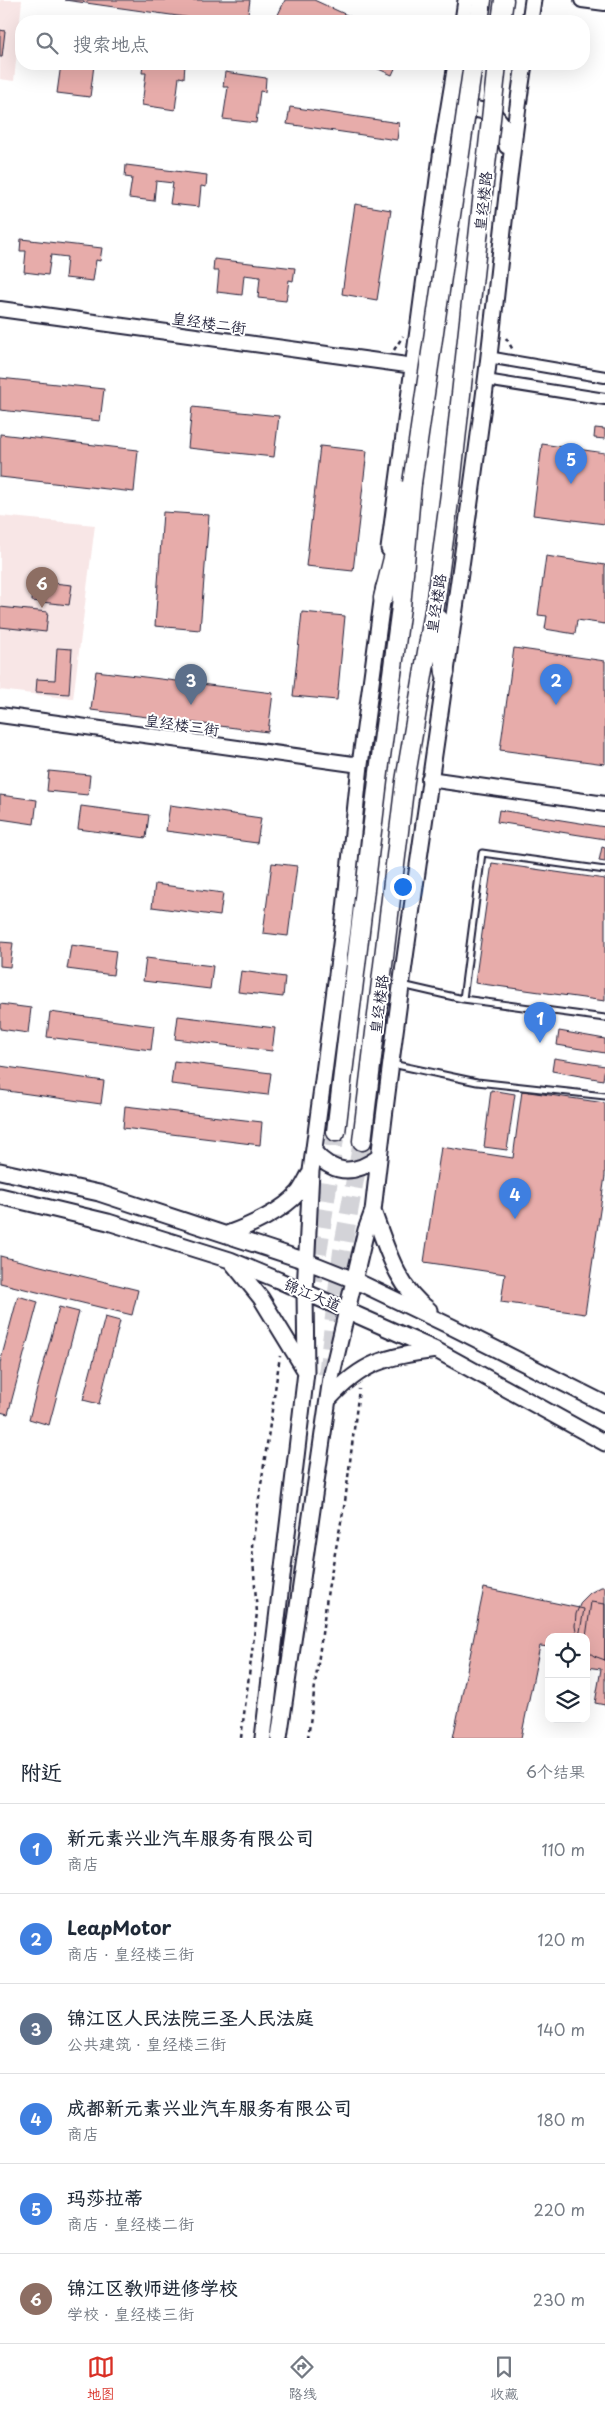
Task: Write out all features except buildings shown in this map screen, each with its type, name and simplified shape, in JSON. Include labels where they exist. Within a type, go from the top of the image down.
[{"type":"highway","points":[[480,15],[482,0]]},
{"type":"highway","points":[[503,15],[504,0]]},
{"type":"highway","name":"皇经楼路","points":[[336,1132],[380,764],[401,607],[412,483],[472,70]]},
{"type":"highway","name":"皇经楼路","points":[[362,1141],[405,781],[436,599],[451,486],[496,70]]},
{"type":"highway","points":[[383,598],[412,483]]},
{"type":"highway","points":[[436,599],[445,673]]},
{"type":"main road","points":[[464,15],[466,0]]},
{"type":"main road","points":[[531,15],[533,0]]},
{"type":"main road","points":[[263,1738],[306,1372],[305,1292],[311,1171],[342,929],[360,765],[442,149],[455,70]]},
{"type":"main road","points":[[279,1738],[327,1402],[347,1309],[366,1230],[373,1210],[401,985],[486,380],[509,160],[523,70]]},
{"type":"main road","points":[[442,149],[455,123],[474,109],[493,113],[505,128],[509,160]]},
{"type":"main road","points":[[314,1152],[324,1163],[347,1170],[361,1169],[379,1157]]},
{"type":"main road","name":"锦江大道","points":[[0,1171],[99,1193],[306,1261],[354,1280],[605,1404]]},
{"type":"main road","points":[[227,1234],[249,1226],[278,1208],[299,1192],[311,1171]]},
{"type":"main road","name":"锦江大道","points":[[0,1196],[108,1222],[230,1260],[347,1309],[436,1350],[605,1444]]},
{"type":"main road","points":[[373,1210],[392,1264],[418,1303],[452,1327]]},
{"type":"main road","points":[[230,1260],[261,1298],[306,1372]]},
{"type":"main road","points":[[327,1402],[344,1382],[361,1370],[391,1356],[436,1350]]},
{"type":"street","points":[[582,0],[605,3]]},
{"type":"street","name":"皇经楼二街","points":[[0,309],[414,366]]},
{"type":"street","points":[[488,357],[605,377]]},
{"type":"street","points":[[486,380],[605,399]]},
{"type":"street","name":"皇经楼三街","points":[[0,715],[360,765]]},
{"type":"street","points":[[429,780],[605,804]]},
{"type":"lane","points":[[463,999],[482,854],[605,870]]},
{"type":"lane","points":[[401,985],[463,999],[605,1018]]},
{"type":"lane","points":[[391,1064],[477,1082],[605,1096]]},
{"type":"path","points":[[241,1738],[257,1613],[252,1546],[283,1335]]},
{"type":"path","points":[[308,1738],[328,1589],[345,1502],[361,1370]]},
{"type":"shaded area","points":[[0,0],[22,0],[21,15],[15,15],[14,81],[0,79]]},
{"type":"shaded area","points":[[0,516],[95,525],[73,699],[0,690]]},
{"type":"tunnel","points":[[310,1307],[336,1132]]},
{"type":"tunnel","points":[[327,1375],[342,1251],[362,1141]]},
{"type":"place","name":"玛莎拉蒂","points":[[571,484]]},
{"type":"place","name":"锦江区教师进修学校","points":[[42,608]]},
{"type":"place","name":"锦江区人民法院三圣人民法庭","points":[[191,705]]},
{"type":"place","name":"LeapMotor","points":[[556,705]]},
{"type":"place","name":"新元素兴业汽车服务有限公司","points":[[540,1043]]},
{"type":"place","name":"成都新元素兴业汽车服务有限公司","points":[[515,1219]]}]
